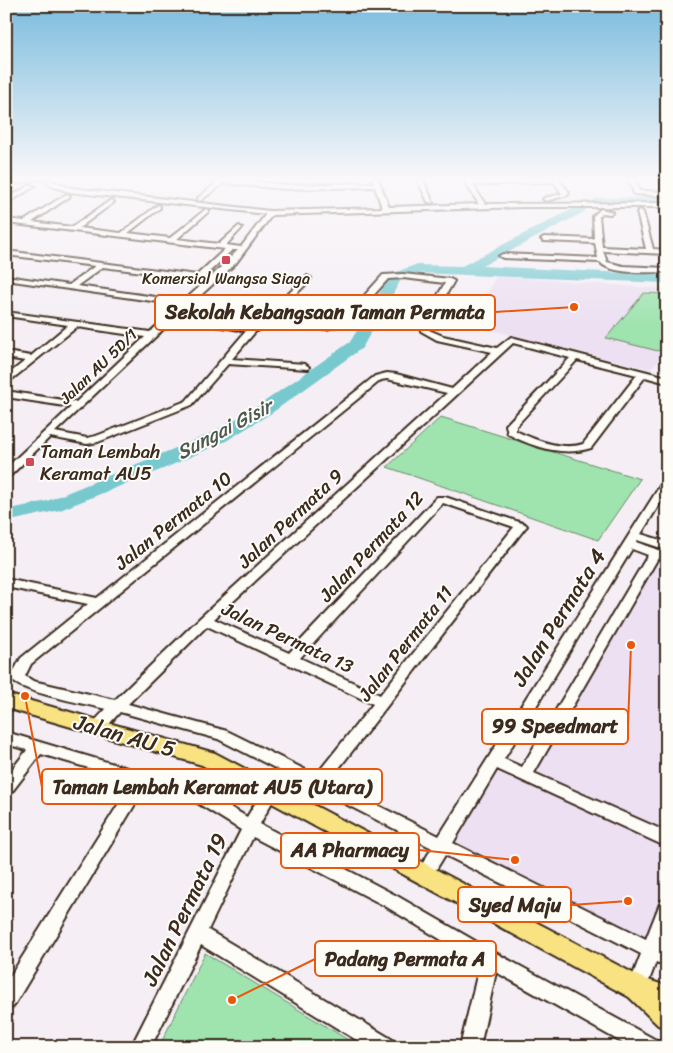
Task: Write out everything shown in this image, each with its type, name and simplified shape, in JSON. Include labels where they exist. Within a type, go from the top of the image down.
[{"type":"main road","name":"Jalan AU 5","points":[[6,701],[208,759],[423,876],[637,988]]},
{"type":"main road","points":[[637,988],[667,998]]},
{"type":"main road","points":[[637,988],[667,1016]]},
{"type":"street","points":[[66,228],[244,249]]},
{"type":"street","points":[[122,234],[130,228]]},
{"type":"street","points":[[172,240],[186,228]]},
{"type":"street","points":[[221,246],[239,228]]},
{"type":"street","name":"Jalan AU 5D/1","points":[[6,474],[151,335],[215,279],[244,249],[259,228]]},
{"type":"street","points":[[598,228],[599,245],[603,260],[608,266],[667,270]]},
{"type":"street","points":[[644,228],[650,251]]},
{"type":"street","points":[[544,239],[667,252]]},
{"type":"street","points":[[199,277],[231,247]]},
{"type":"street","points":[[6,253],[215,279]]},
{"type":"street","points":[[503,256],[603,260]]},
{"type":"street","points":[[71,287],[101,265]]},
{"type":"street","points":[[262,324],[324,327],[338,325],[346,321],[382,280],[389,276],[450,282],[425,324],[425,331],[440,338],[498,351]]},
{"type":"street","points":[[6,278],[186,304]]},
{"type":"street","points":[[48,434],[87,441],[98,439],[189,403],[252,330],[262,324],[307,278]]},
{"type":"street","points":[[6,314],[151,335]]},
{"type":"street","points":[[173,316],[252,330]]},
{"type":"street","points":[[6,381],[74,325]]},
{"type":"street","name":"Jalan Permata 9","points":[[96,727],[205,620],[511,340],[576,356]]},
{"type":"street","points":[[6,355],[32,359]]},
{"type":"street","points":[[644,374],[587,446],[578,451],[566,450],[511,432],[511,425],[576,356],[667,380]]},
{"type":"street","points":[[225,361],[305,367]]},
{"type":"street","name":"Jalan Permata 10","points":[[117,706],[29,685],[17,678],[26,661],[378,378],[387,376],[452,392]]},
{"type":"street","points":[[6,394],[78,405]]},
{"type":"street","name":"Jalan Permata 4","points":[[423,876],[666,484]]},
{"type":"street","name":"Jalan Permata 12","points":[[291,659],[441,499],[521,526]]},
{"type":"street","name":"Jalan Permata 11","points":[[318,783],[521,526]]},
{"type":"street","points":[[632,539],[667,546]]},
{"type":"street","points":[[525,775],[661,555],[632,539]]},
{"type":"street","points":[[6,582],[98,602]]},
{"type":"street","name":"Jalan Permata 13","points":[[205,620],[382,702]]},
{"type":"street","points":[[117,706],[222,735],[667,958]]},
{"type":"street","points":[[6,738],[196,794],[250,827],[391,901],[490,959],[649,1047]]},
{"type":"street","points":[[6,790],[38,747]]},
{"type":"street","points":[[494,761],[667,840]]},
{"type":"street","points":[[6,1000],[143,778]]},
{"type":"street","name":"Jalan Permata 19","points":[[142,1047],[250,827],[270,792]]},
{"type":"street","points":[[637,988],[667,907]]},
{"type":"street","points":[[197,933],[386,1047]]},
{"type":"street","points":[[470,1047],[490,959]]},
{"type":"shaded area","points":[[496,276],[667,289],[667,352],[650,369],[471,325]]},
{"type":"shaded area","points":[[658,557],[667,561],[667,949],[450,845],[496,768],[527,782]]},
{"type":"green space","points":[[644,293],[667,294],[667,343],[658,351],[606,338]]},
{"type":"green space","points":[[441,417],[640,479],[598,540],[387,467]]},
{"type":"green space","points":[[205,953],[350,1041],[359,1047],[159,1047]]},
{"type":"waterway","points":[[465,270],[544,228]]},
{"type":"waterway","name":"Sungai Gisir","points":[[402,274],[415,269],[667,279]]},
{"type":"waterway","name":"Sungai Gisir","points":[[6,516],[53,506],[156,465],[219,437],[267,408],[356,345],[396,277]]},
{"type":"place","name":"Komersial Wangsa Siaga","points":[[226,260]]},
{"type":"place","name":"Sekolah Kebangsaan Taman Permata","points":[[574,307]]},
{"type":"place","name":"Taman Lembah Keramat AU5","points":[[30,462]]},
{"type":"place","name":"99 Speedmart","points":[[631,645]]},
{"type":"place","name":"Taman Lembah Keramat AU5 (Utara)","points":[[25,696]]},
{"type":"place","name":"AA Pharmacy","points":[[515,860]]},
{"type":"place","name":"Syed Maju","points":[[628,901]]},
{"type":"place","name":"Padang Permata A","points":[[232,1000]]}]
